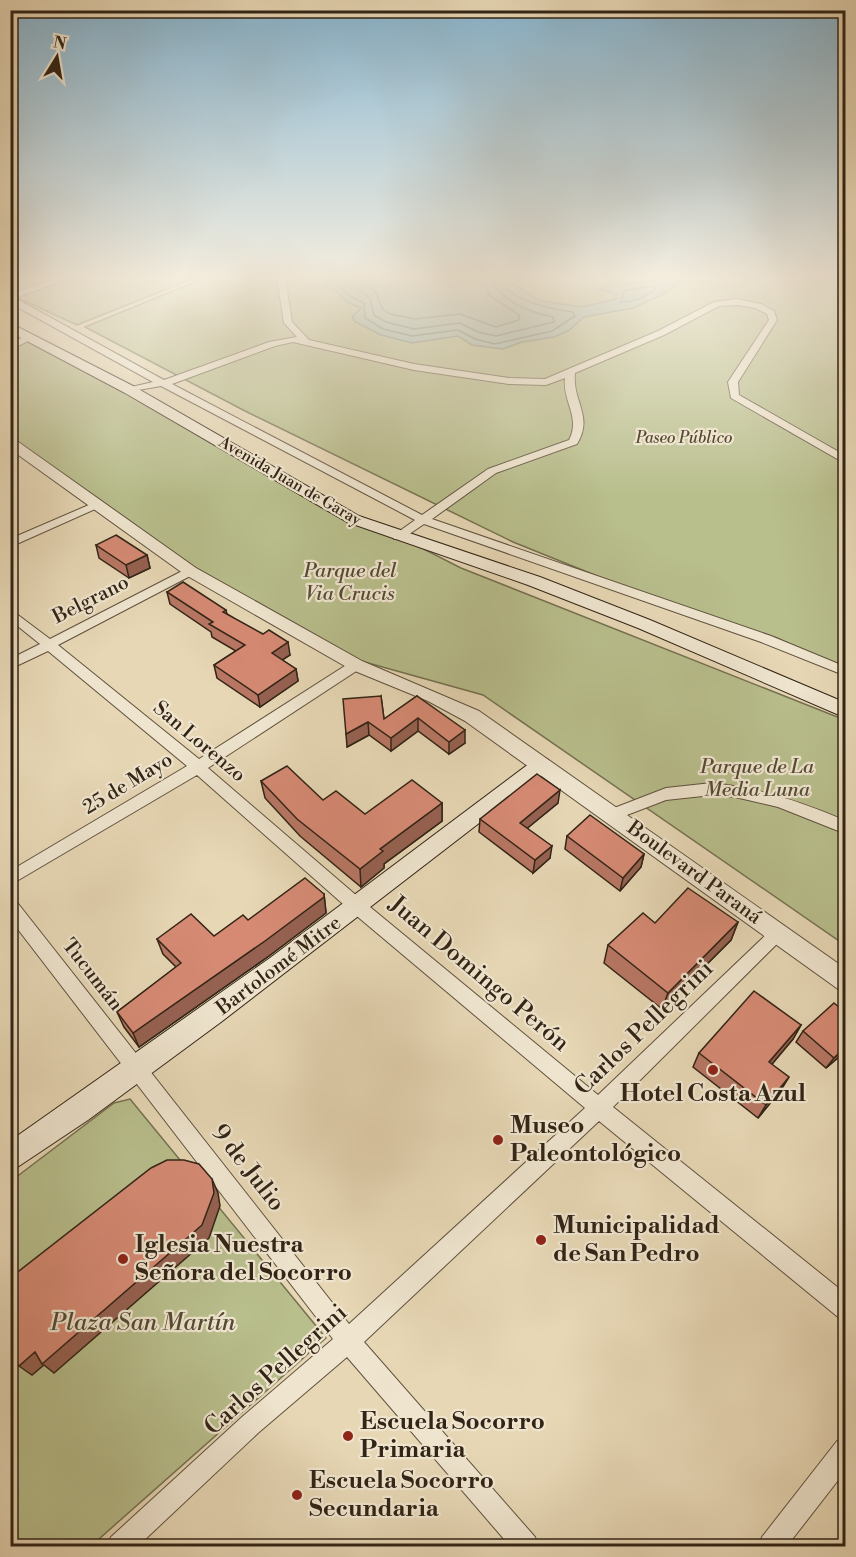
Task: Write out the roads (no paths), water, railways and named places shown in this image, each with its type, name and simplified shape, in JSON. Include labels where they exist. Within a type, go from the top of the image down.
[{"type":"main road","name":"Avenida Juan de Garay","points":[[55,350],[130,390],[353,519],[398,537],[534,581],[685,640],[846,711]]},
{"type":"main road","name":"Bartolomé Mitre","points":[[10,1158],[138,1070],[358,907],[541,765]]},
{"type":"street","points":[[102,350],[422,519],[766,639],[846,672]]},
{"type":"street","points":[[130,390],[178,380],[258,350]]},
{"type":"street","points":[[343,350],[414,368],[569,389]]},
{"type":"street","points":[[534,383],[570,374],[624,350]]},
{"type":"street","points":[[754,350],[733,382],[734,396],[846,461]]},
{"type":"street","points":[[398,537],[492,471],[573,442],[579,434],[581,419],[569,389],[570,374]]},
{"type":"street","name":"Boulevard Paraná","points":[[11,444],[190,571],[356,665],[472,716],[614,814],[777,935],[846,982]]},
{"type":"street","points":[[10,544],[98,504]]},
{"type":"street","name":"Belgrano","points":[[10,665],[190,571]]},
{"type":"street","name":"San Lorenzo","points":[[10,613],[198,767],[358,907]]},
{"type":"street","name":"25 de Mayo","points":[[10,879],[198,767],[356,665]]},
{"type":"street","points":[[614,814],[666,794],[699,790],[740,793],[782,802],[846,828]]},
{"type":"street","name":"Tucumán","points":[[10,906],[138,1070]]},
{"type":"street","name":"Juan Domingo Perón","points":[[358,907],[599,1108],[846,1309]]},
{"type":"street","name":"Carlos Pellegrini","points":[[120,1546],[250,1425],[348,1341],[599,1108],[777,935]]},
{"type":"street","name":"9 de Julio","points":[[138,1070],[348,1341],[526,1546]]},
{"type":"street","points":[[771,1546],[846,1450]]},
{"type":"place","name":"Hotel Costa Azul","points":[[713,1070]]},
{"type":"place","name":"Museo Paleontológico","points":[[498,1140]]},
{"type":"place","name":"Municipalidad de San Pedro","points":[[541,1240]]},
{"type":"place","name":"Iglesia Nuestra Señora del Socorro","points":[[123,1259]]},
{"type":"place","name":"Escuela Socorro Primaria","points":[[348,1436]]},
{"type":"place","name":"Escuela Socorro Secundaria","points":[[297,1495]]},
{"type":"park label","name":"Paseo Público","points":[[684,438]]},
{"type":"park label","name":"Parque del Via Crucis","points":[[350,582]]},
{"type":"park label","name":"Parque de La Media Luna","points":[[757,778]]},
{"type":"park label","name":"Plaza San Martín","points":[[143,1323]]}]
